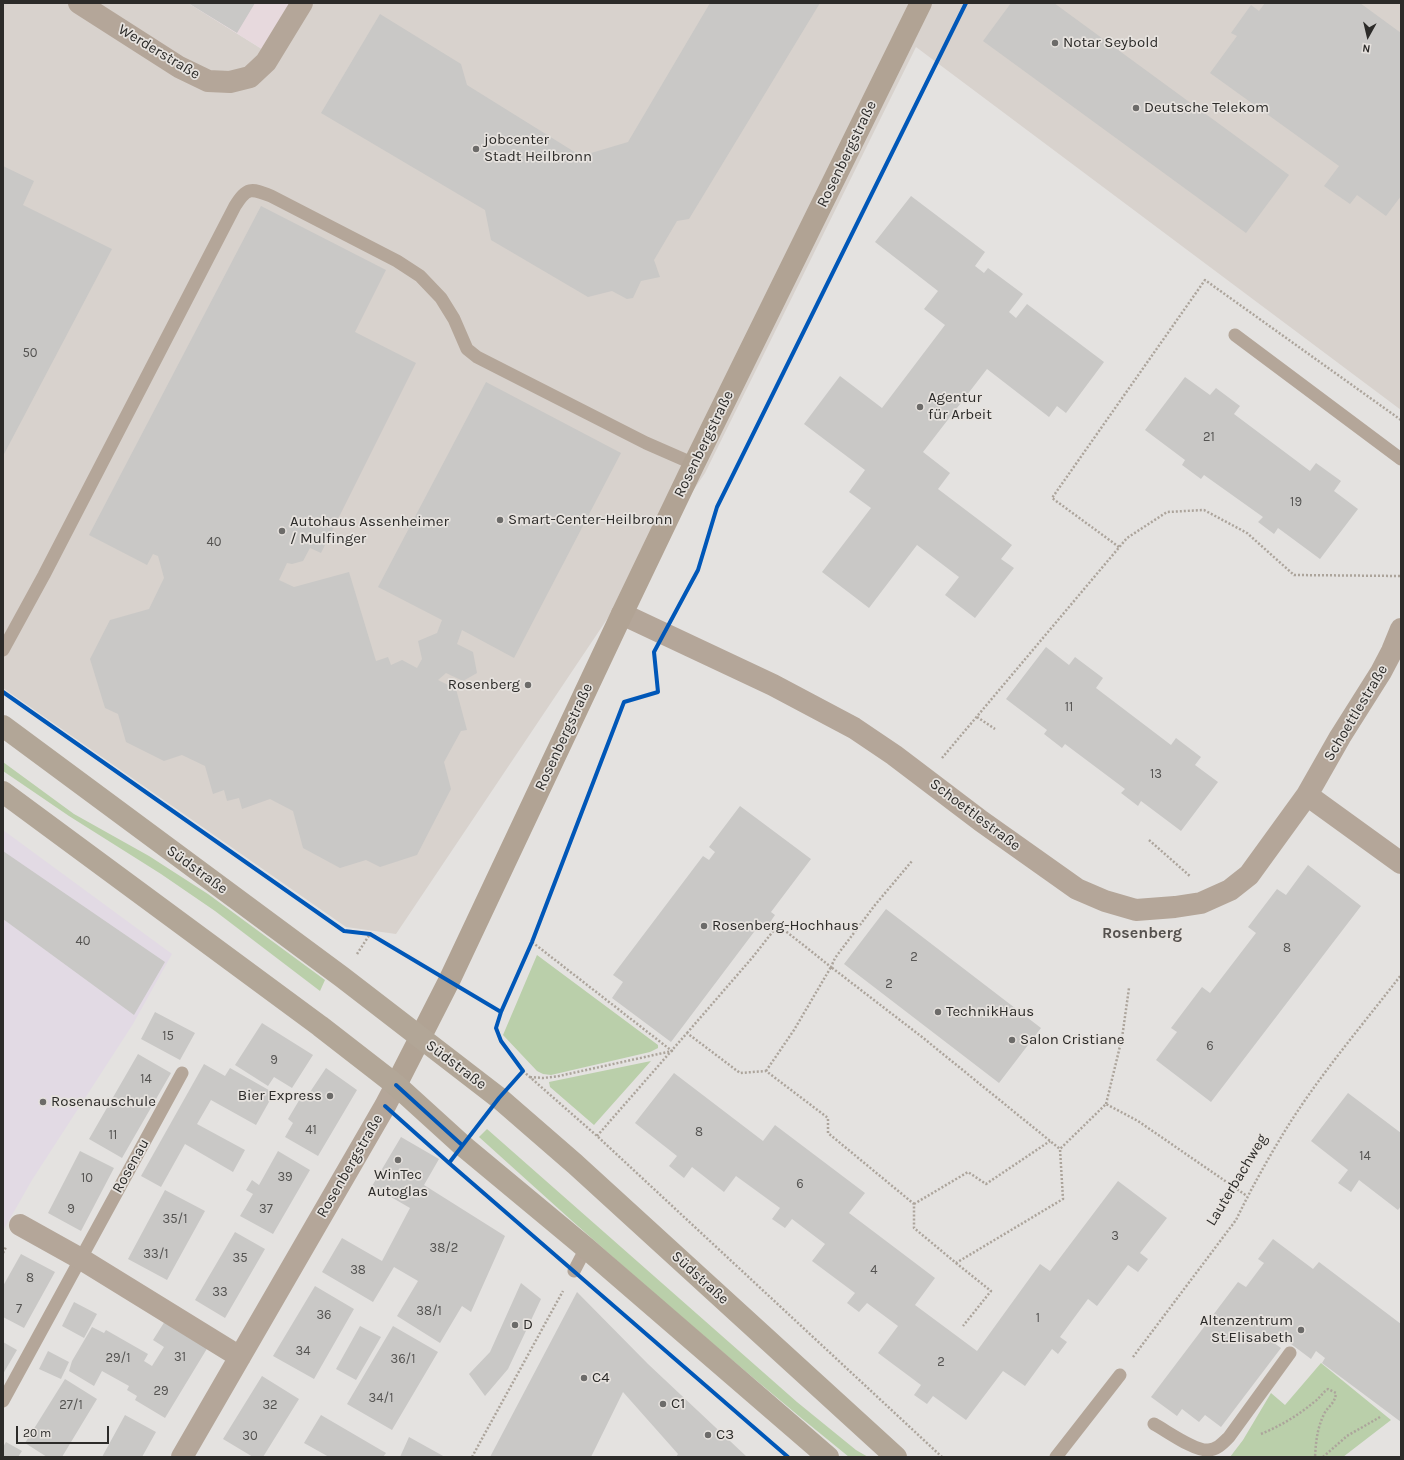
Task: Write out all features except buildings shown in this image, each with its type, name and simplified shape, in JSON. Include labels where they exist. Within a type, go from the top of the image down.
[{"type":"main road","name":"Südstraße","points":[[3,726],[342,977],[499,1098],[575,1164],[896,1457]]},
{"type":"main road","points":[[3,792],[314,1021],[396,1085],[462,1145],[586,1248],[828,1457]]},
{"type":"street","name":"Werderstraße","points":[[79,3],[179,67],[208,81],[224,82],[241,80],[250,77],[266,62],[302,3]]},
{"type":"street","name":"Rosenbergstraße","points":[[182,1457],[396,1085],[449,981],[694,464],[921,3]]},
{"type":"street","name":"Schoettlestraße","points":[[622,614],[773,685],[854,728],[894,755],[981,821],[1077,889],[1105,901],[1136,910],[1186,906],[1201,903],[1216,898],[1230,890],[1249,875],[1307,795],[1340,737],[1382,672],[1401,629]]},
{"type":"street","points":[[1307,795],[1401,863]]},
{"type":"street","points":[[20,1225],[81,1259],[240,1357]]},
{"type":"lane","points":[[3,650],[44,575],[235,206],[248,190],[255,189],[271,196],[397,261],[420,276],[441,298],[454,319],[467,349],[477,357],[646,443],[694,464]]},
{"type":"lane","points":[[1235,335],[1401,459]]},
{"type":"lane","name":"Rosenau","points":[[3,1401],[182,1073]]},
{"type":"lane","points":[[574,1272],[586,1248]]},
{"type":"lane","points":[[1154,1424],[1190,1445],[1208,1450],[1219,1447],[1229,1437],[1290,1353]]},
{"type":"lane","points":[[1056,1457],[1120,1375]]},
{"type":"path","points":[[1120,547],[1052,498],[1204,280],[1401,420]]},
{"type":"path","points":[[925,778],[1127,538],[1168,512],[1204,510],[1247,533],[1294,575],[1401,576]]},
{"type":"path","points":[[977,717],[995,729]]},
{"type":"path","points":[[1149,840],[1216,898]]},
{"type":"path","points":[[766,1071],[794,1030],[835,958],[912,861]]},
{"type":"path","points":[[597,1136],[752,958],[778,924],[922,1037],[1060,1149],[1063,1199],[956,1263]]},
{"type":"path","points":[[532,942],[672,1051]]},
{"type":"path","points":[[1060,1149],[1106,1104],[1122,1038],[1129,988]]},
{"type":"path","points":[[687,1033],[740,1073],[766,1071],[828,1118],[828,1133],[914,1204]]},
{"type":"path","points":[[530,1077],[543,1078],[559,1076],[672,1051]]},
{"type":"path","points":[[523,1071],[597,1136],[942,1457]]},
{"type":"path","points":[[1106,1104],[1138,1121],[1247,1196]]},
{"type":"path","points":[[914,1204],[968,1172],[986,1184],[1050,1141]]},
{"type":"path","points":[[914,1204],[914,1228],[991,1291],[963,1326]]},
{"type":"path","points":[[472,1457],[574,1272]]},
{"type":"path","points":[[1256,1436],[1284,1423],[1316,1401],[1322,1393],[1328,1389],[1336,1393],[1336,1399],[1324,1413],[1316,1436],[1315,1457]]},
{"type":"path","points":[[1323,1457],[1347,1436],[1380,1418]]},
{"type":"shaded area","points":[[3,3],[188,3],[273,56],[304,3],[1401,3],[1401,410],[916,47],[705,473],[396,934],[346,927],[3,688]]},
{"type":"shaded area","points":[[188,3],[304,3],[273,56]]},
{"type":"shaded area","name":"Rosenauschule","points":[[3,830],[172,954],[133,1024],[32,1180],[3,1231]]},
{"type":"green space","points":[[3,762],[74,814],[149,856],[208,894],[325,980],[320,991],[215,911],[3,771]]},
{"type":"green space","points":[[537,955],[658,1045],[658,1048],[650,1052],[551,1075],[543,1074],[537,1071],[503,1035]]},
{"type":"green space","points":[[651,1061],[594,1125],[550,1087],[549,1082]]},
{"type":"green space","points":[[487,1129],[797,1402],[856,1450],[868,1457],[849,1457],[708,1339],[570,1219],[479,1137]]},
{"type":"green space","points":[[1321,1363],[1391,1420],[1343,1457],[1230,1457],[1243,1440],[1271,1393],[1285,1405]]},
{"type":"cycle path","points":[[788,1457],[449,1163],[499,1098],[523,1071],[501,1041],[496,1028],[501,1012],[532,942],[624,702],[658,692],[654,652],[698,570],[717,507],[966,3]]},
{"type":"cycle path","points":[[3,692],[344,931],[370,934],[501,1012]]},
{"type":"cycle path","points":[[396,1085],[462,1145]]},
{"type":"cycle path","points":[[385,1106],[449,1163]]},
{"type":"place","name":"Notar Seybold","points":[[1055,43]]},
{"type":"place","name":"Deutsche Telekom","points":[[1136,108]]},
{"type":"place","name":"jobcenter Stadt Heilbronn","points":[[476,149]]},
{"type":"place","name":"Agentur für Arbeit","points":[[920,407]]},
{"type":"place","name":"Smart-Center-Heilbronn","points":[[500,520]]},
{"type":"place","name":"Autohaus Assenheimer / Mulfinger","points":[[282,531]]},
{"type":"place","name":"Rosenberg","points":[[528,685]]},
{"type":"place","name":"Rosenberg-Hochhaus","points":[[704,926]]},
{"type":"place","name":"TechnikHaus","points":[[938,1012]]},
{"type":"place","name":"Salon Cristiane","points":[[1012,1040]]},
{"type":"place","name":"Bier Express","points":[[330,1096]]},
{"type":"place","name":"Rosenauschule","points":[[43,1102]]},
{"type":"place","name":"WinTec Autoglas","points":[[398,1160]]},
{"type":"place","name":"D","points":[[515,1325]]},
{"type":"place","name":"Altenzentrum St.Elisabeth","points":[[1301,1330]]},
{"type":"place","name":"C4","points":[[584,1378]]},
{"type":"place","name":"C1","points":[[663,1404]]},
{"type":"place","name":"C3","points":[[708,1435]]},
{"type":"district","name":"Rosenberg","points":[[1142,933]]}]
